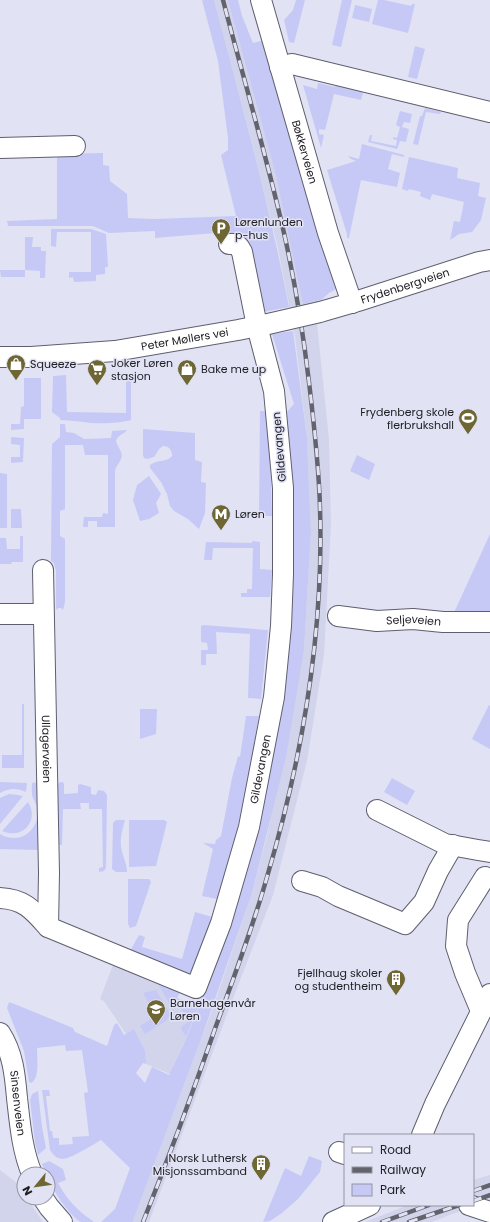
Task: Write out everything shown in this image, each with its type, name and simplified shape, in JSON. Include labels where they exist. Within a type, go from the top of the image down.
[{"type":"street","name":"Bøkkerveien","points":[[261,0],[328,233],[352,303]]},
{"type":"street","points":[[280,67],[292,64],[490,112]]},
{"type":"street","points":[[0,148],[75,146]]},
{"type":"street","points":[[229,244],[236,244],[242,252],[263,325]]},
{"type":"street","name":"Frydenbergveien","points":[[320,312],[442,273],[490,260]]},
{"type":"street","name":"Peter Møllers vei","points":[[0,357],[30,357],[115,351],[263,325],[320,312]]},
{"type":"street","name":"Gildevangen","points":[[0,898],[12,899],[26,905],[48,927],[196,988],[221,923],[249,827],[274,697],[281,626],[283,574],[283,488],[274,391],[263,325]]},
{"type":"street","name":"Ullagerveien","points":[[43,570],[49,873],[48,927]]},
{"type":"street","points":[[0,614],[43,614]]},
{"type":"street","name":"Seljeveien","points":[[338,616],[377,621],[413,619],[444,622],[490,622]]},
{"type":"street","points":[[377,810],[445,844],[490,852]]},
{"type":"street","points":[[302,881],[322,887],[338,896],[405,924],[424,902],[438,871],[454,845]]},
{"type":"street","points":[[422,1134],[435,1104],[486,1002],[465,973],[456,946],[458,920],[485,877]]},
{"type":"street","name":"Sinsenveien","points":[[0,1033],[9,1051],[13,1064],[22,1142],[30,1166]]},
{"type":"street","points":[[48,1206],[62,1222]]},
{"type":"street","points":[[333,1222],[368,1206]]},
{"type":"street","points":[[472,1206],[490,1212]]},
{"type":"shaded area","points":[[214,0],[235,0],[301,248],[317,324],[329,439],[331,524],[324,655],[307,761],[273,895],[149,1222],[133,1222],[215,1002],[252,893],[268,832],[304,650],[311,531],[307,438],[295,336],[278,248]]},
{"type":"shaded area","name":"Barnehagenvår Løren","points":[[113,965],[168,989],[175,986],[181,989],[177,998],[198,1007],[184,1044],[170,1074],[146,1064],[104,1001],[100,999]]},
{"type":"shaded area","points":[[0,1170],[16,1182],[16,1206],[32,1206],[43,1222],[0,1222]]},
{"type":"shaded area","points":[[490,1175],[490,1202],[432,1222],[365,1222],[405,1206],[474,1206],[474,1180]]},
{"type":"green space","points":[[202,0],[214,0],[264,191],[289,307],[263,312],[229,234],[215,233],[155,238],[155,231],[109,233],[93,226],[8,226],[7,221],[57,219],[57,154],[103,153],[103,165],[109,166],[110,181],[127,194],[128,218],[155,219],[236,216],[221,155],[228,150],[228,138],[218,61]]},
{"type":"green space","points":[[228,0],[238,0],[242,16],[253,43],[265,40],[338,288],[321,300],[303,304],[276,175]]},
{"type":"green space","points":[[296,0],[305,0],[294,43],[289,42],[284,20],[293,10]]},
{"type":"green space","points":[[342,0],[352,0],[341,47],[332,45]]},
{"type":"green space","points":[[378,0],[411,6],[412,4],[415,4],[408,33],[372,24]]},
{"type":"green space","points":[[355,5],[372,9],[369,22],[352,18]]},
{"type":"green space","points":[[415,46],[425,49],[417,79],[408,77]]},
{"type":"green space","points":[[336,82],[364,89],[361,100],[334,94],[325,130],[319,129],[319,134],[324,135],[321,148],[303,85],[317,89],[318,83],[335,87]]},
{"type":"green space","points":[[425,108],[441,112],[440,114],[426,112],[418,145],[413,144],[420,116],[422,116]]},
{"type":"green space","points":[[400,111],[412,114],[410,123],[404,122],[402,127],[409,129],[406,142],[400,141],[397,149],[368,142],[370,135],[372,135],[371,141],[396,146],[397,140],[393,139],[393,137],[397,138],[400,127],[396,125]]},
{"type":"green space","points":[[362,144],[404,155],[404,157],[392,154],[388,169],[400,173],[397,187],[361,180],[349,238],[347,238],[327,170],[356,161],[348,156],[359,159]]},
{"type":"green space","points":[[409,157],[458,168],[457,178],[480,183],[478,196],[486,198],[481,220],[472,232],[459,234],[450,240],[454,221],[460,222],[464,202],[432,194],[430,200],[420,196],[421,192],[402,189]]},
{"type":"green space","points":[[51,229],[91,229],[106,234],[108,267],[105,267],[105,274],[96,275],[96,281],[74,282],[73,277],[69,278],[69,272],[91,272],[91,232],[57,232],[56,247],[51,246]]},
{"type":"green space","points":[[25,237],[33,237],[32,247],[41,247],[41,251],[46,251],[45,278],[40,278],[40,271],[25,270]]},
{"type":"green space","points":[[0,270],[25,270],[25,277],[1,277]]},
{"type":"green space","points":[[293,331],[307,438],[311,531],[304,650],[286,757],[252,893],[200,1042],[133,1222],[101,1222],[115,1209],[130,1168],[101,1140],[71,1157],[63,1159],[54,1155],[50,1150],[42,1090],[49,1090],[50,1096],[46,1096],[50,1131],[52,1131],[53,1138],[59,1138],[59,1145],[73,1144],[72,1137],[89,1136],[84,1093],[88,1092],[82,1050],[66,1051],[65,1045],[37,1048],[36,1077],[31,1083],[29,1082],[24,1051],[7,1008],[9,1002],[17,1005],[73,1028],[75,1032],[107,1046],[114,1025],[117,1023],[124,1035],[134,1029],[145,1051],[146,1064],[143,1063],[136,1073],[145,1083],[152,1067],[169,1075],[184,1044],[205,990],[273,751],[285,414],[294,404],[272,334]]},
{"type":"green space","points":[[66,375],[67,412],[126,413],[126,376],[131,376],[131,420],[113,423],[89,423],[60,420],[60,418],[52,412],[53,376]]},
{"type":"green space","points":[[24,378],[41,378],[41,419],[24,419],[24,429],[11,430],[11,424],[20,424],[21,407],[24,406]]},
{"type":"green space","points":[[260,411],[267,411],[272,516],[259,516]]},
{"type":"green space","points":[[60,424],[65,424],[66,432],[74,433],[84,439],[111,438],[112,431],[127,430],[118,437],[116,441],[122,457],[115,471],[115,527],[97,527],[97,521],[88,521],[88,527],[83,527],[84,517],[102,517],[103,513],[108,514],[108,455],[85,455],[83,445],[65,445],[65,509],[60,511],[60,536],[65,539],[65,602],[63,610],[58,608],[57,610],[56,571],[54,563],[51,561],[52,444],[60,437]]},
{"type":"green space","points":[[143,429],[195,433],[195,460],[202,462],[201,482],[206,483],[205,513],[199,529],[188,519],[174,511],[170,506],[167,494],[161,482],[150,468],[150,465],[170,458],[172,456],[170,449],[163,446],[154,457],[147,459],[144,458]]},
{"type":"green space","points":[[11,437],[24,438],[23,462],[11,463],[11,457],[20,457],[20,445],[11,444]]},
{"type":"green space","points":[[357,455],[375,464],[369,480],[350,471]]},
{"type":"green space","points":[[0,473],[7,474],[7,528],[0,528]]},
{"type":"green space","points":[[149,476],[161,494],[156,503],[159,513],[149,519],[140,521],[133,500],[137,485]]},
{"type":"green space","points":[[11,509],[21,509],[22,528],[11,528]]},
{"type":"green space","points":[[490,534],[490,612],[452,617]]},
{"type":"green space","points":[[20,536],[23,536],[23,562],[0,564],[0,538],[6,538],[7,549],[20,549]]},
{"type":"green space","points":[[252,541],[260,542],[260,569],[272,570],[270,597],[241,597],[241,593],[247,593],[247,589],[252,589],[253,548],[213,548],[212,560],[204,560],[206,542],[252,543]]},
{"type":"green space","points":[[201,626],[268,630],[261,699],[248,698],[250,634],[216,632],[217,654],[206,654],[206,665],[201,665],[201,650],[208,650],[207,643],[201,642]]},
{"type":"green space","points":[[22,704],[24,704],[24,768],[2,768],[2,755],[22,755]]},
{"type":"green space","points":[[489,705],[490,706],[490,749],[472,739]]},
{"type":"green space","points":[[140,709],[157,709],[156,734],[140,739]]},
{"type":"green space","points":[[246,716],[259,716],[248,780],[234,843],[225,879],[217,899],[202,896],[213,849],[203,843],[215,844],[216,840],[221,836],[232,778],[238,756],[240,757]]},
{"type":"green space","points":[[392,778],[415,791],[407,805],[384,792]]},
{"type":"green space","points":[[0,782],[27,783],[26,792],[13,789],[0,793]]},
{"type":"green space","points":[[40,782],[39,850],[0,849],[0,834],[10,838],[21,837],[29,832],[35,825],[38,812],[32,795],[32,783]]},
{"type":"green space","points":[[63,782],[64,784],[64,794],[78,793],[78,785],[80,784],[91,787],[91,794],[96,795],[98,790],[104,791],[107,795],[106,868],[104,871],[99,872],[99,868],[103,867],[102,809],[89,809],[89,803],[80,803],[81,809],[63,809],[62,845],[58,845],[58,784]]},
{"type":"green space","points":[[9,794],[23,796],[0,824],[0,798]]},
{"type":"green space","points":[[28,802],[32,816],[27,827],[16,833],[2,831]]},
{"type":"green space","points":[[116,820],[125,820],[121,844],[127,872],[116,872],[112,869],[113,823]]},
{"type":"green space","points":[[129,820],[164,820],[167,822],[156,866],[129,867]]},
{"type":"green space","points":[[128,879],[149,879],[151,882],[136,926],[130,928],[128,924]]},
{"type":"green space","points":[[195,912],[212,917],[198,961],[192,973],[185,973],[130,951],[139,935],[145,937],[142,947],[182,959]]},
{"type":"green space","points":[[158,984],[168,989],[175,986],[181,989],[177,998],[198,1007],[186,1036],[181,1027],[187,1023],[188,1020],[180,1007],[173,1010]]},
{"type":"green space","points":[[156,990],[170,1014],[166,1021],[145,1034],[140,1026],[156,1016],[143,993]]},
{"type":"green space","points":[[38,1091],[46,1148],[38,1155],[30,1100],[32,1094]]},
{"type":"green space","points":[[309,1156],[322,1161],[320,1172],[298,1199],[270,1221],[263,1222],[285,1168],[301,1176]]},
{"type":"green space","points":[[49,1161],[63,1169],[66,1180],[58,1183],[65,1195],[83,1214],[94,1222],[81,1222],[66,1208],[56,1193],[56,1166],[43,1166],[42,1164]]},
{"type":"railway","points":[[143,1222],[181,1124],[236,971],[267,877],[291,787],[300,741],[308,695],[318,601],[320,555],[319,476],[307,363],[292,270],[284,233],[223,0]]},
{"type":"railway","points":[[474,1191],[490,1185]]},
{"type":"railway","points":[[474,1201],[490,1195]]},
{"type":"railway","points":[[382,1222],[426,1206]]},
{"type":"railway","points":[[409,1222],[456,1206]]},
{"type":"place","name":"Lørenlunden p-hus","points":[[221,245]]},
{"type":"place","name":"Squeeze","points":[[16,381]]},
{"type":"place","name":"Joker Løren stasjon","points":[[97,386]]},
{"type":"place","name":"Bake me up","points":[[187,386]]},
{"type":"place","name":"Frydenberg skole flerbrukshall","points":[[468,435]]},
{"type":"place","name":"Løren","points":[[221,531]]},
{"type":"place","name":"Fjellhaug skoler og studentheim","points":[[396,996]]},
{"type":"place","name":"Barnehagenvår Løren","points":[[156,1026]]},
{"type":"place","name":"Norsk Luthersk Misjonssamband","points":[[261,1181]]}]
